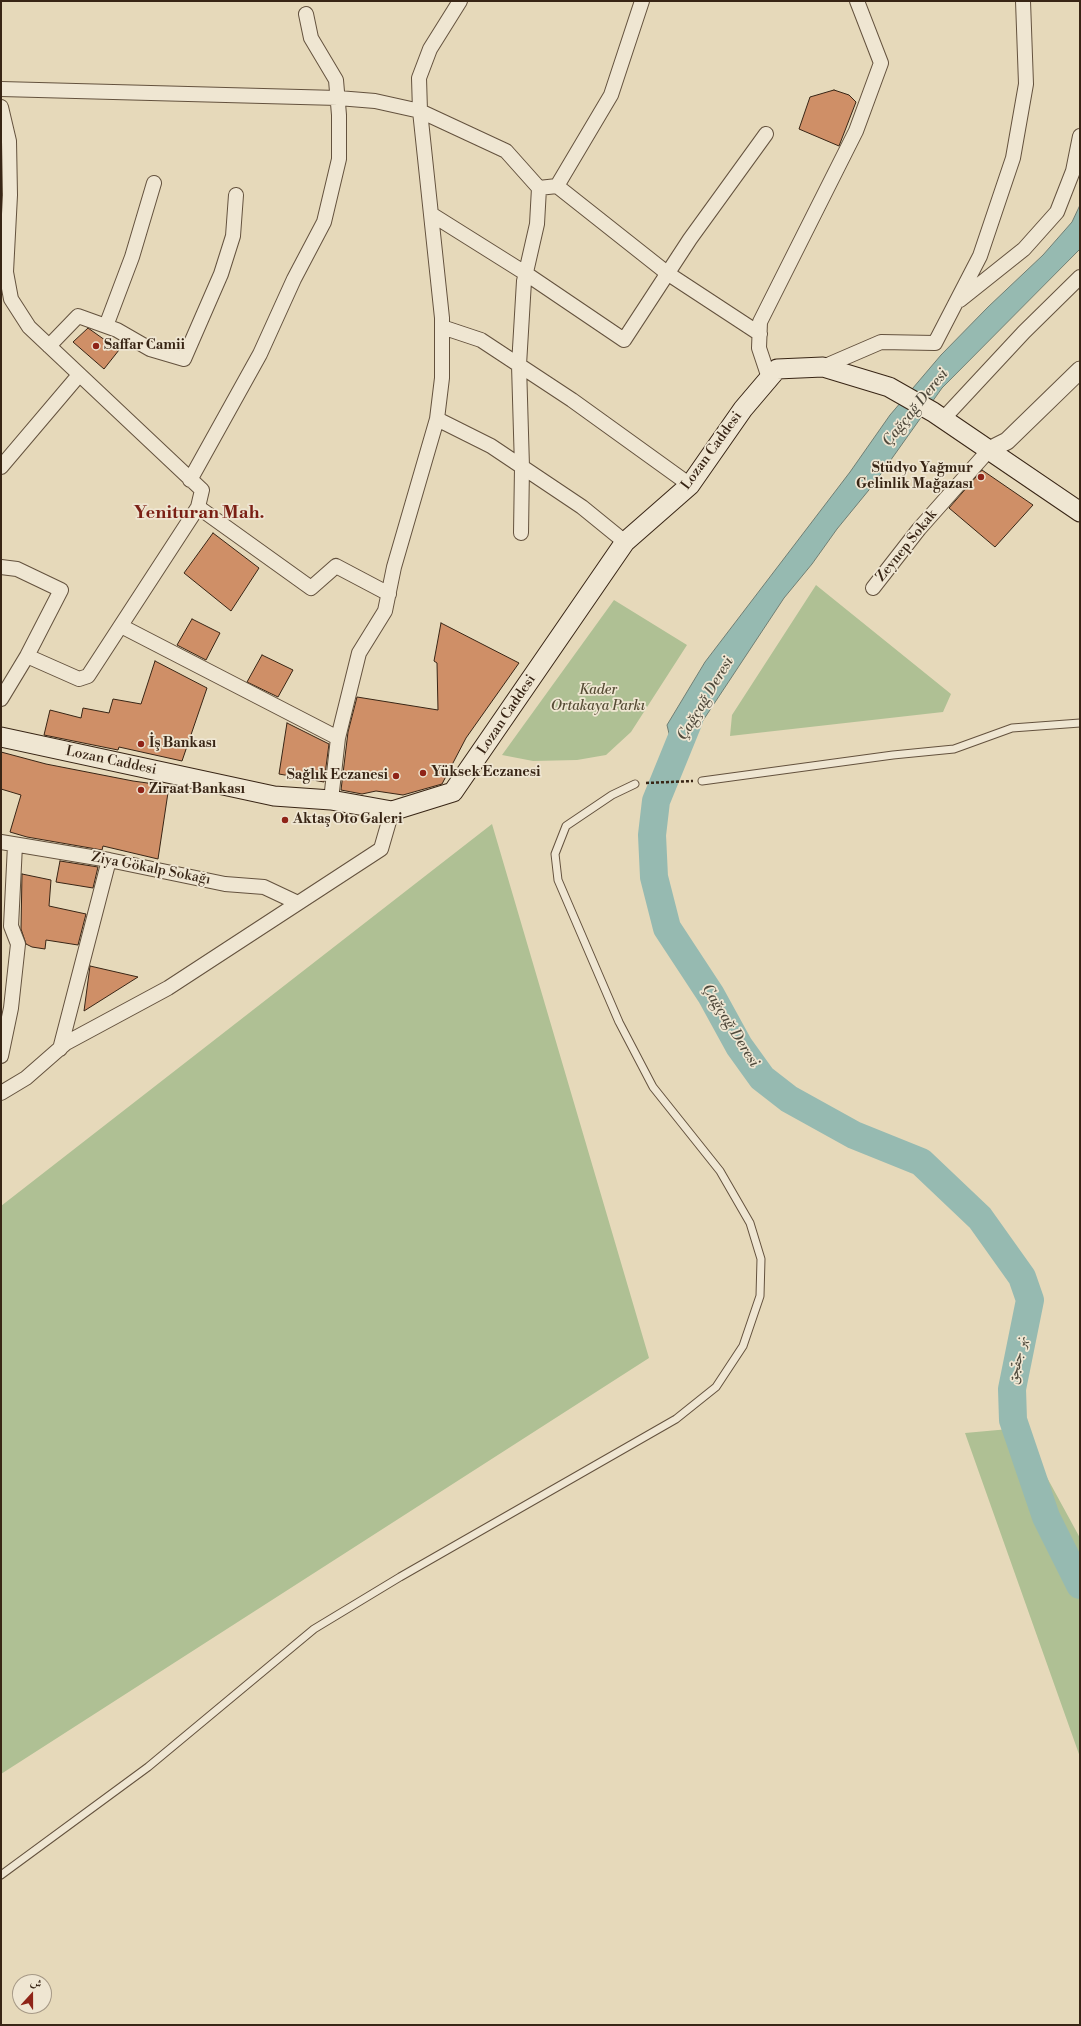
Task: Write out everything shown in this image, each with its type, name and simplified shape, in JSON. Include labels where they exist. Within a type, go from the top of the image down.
[{"type":"main road","name":"Lozan Caddesi","points":[[1,737],[274,796],[331,800],[392,811],[454,792],[625,542],[690,485],[742,409],[777,369],[823,367],[889,387],[938,415]]},
{"type":"main road","points":[[938,415],[1080,512]]},
{"type":"street","points":[[331,800],[338,738],[359,653],[385,611],[394,567],[437,419],[442,378],[442,327],[420,111],[420,78],[430,50],[460,1]]},
{"type":"street","points":[[557,186],[611,95],[642,1]]},
{"type":"street","points":[[769,378],[759,348],[760,322],[856,131],[881,63],[857,1]]},
{"type":"street","points":[[823,367],[881,342],[935,343],[980,256],[1013,158],[1026,84],[1023,1]]},
{"type":"street","points":[[190,480],[260,354],[294,279],[324,222],[339,160],[338,98],[336,80],[311,38],[306,14]]},
{"type":"street","points":[[1,89],[338,98],[375,101],[420,111],[506,151],[540,188],[537,224],[525,273],[519,365],[522,467],[521,533]]},
{"type":"street","points":[[1,107],[9,141],[10,195],[4,273],[11,299],[29,327],[202,490],[198,507],[88,676],[79,679],[27,656]]},
{"type":"street","points":[[431,214],[525,273],[624,340],[690,239],[766,134]]},
{"type":"street","points":[[956,303],[1024,249],[1057,212],[1073,171],[1080,136]]},
{"type":"street","points":[[106,326],[132,257],[154,183]]},
{"type":"street","points":[[540,188],[557,186],[667,273],[760,334]]},
{"type":"street","points":[[49,346],[78,316],[117,330],[150,349],[184,359],[221,274],[233,236],[236,195]]},
{"type":"street","points":[[938,415],[1080,277]]},
{"type":"street","points":[[442,327],[481,340],[572,400],[690,485]]},
{"type":"street","points":[[989,450],[1007,441],[1080,370]]},
{"type":"street","points":[[1,467],[80,375]]},
{"type":"street","points":[[437,419],[492,446],[582,507],[625,542]]},
{"type":"street","name":"Zeynep Sokak","points":[[873,588],[919,529],[989,450]]},
{"type":"street","points":[[198,507],[311,588],[336,566],[388,594]]},
{"type":"street","points":[[1,567],[17,569],[60,590],[27,656],[1,699]]},
{"type":"street","points":[[121,626],[338,738]]},
{"type":"street","points":[[1,1093],[26,1078],[66,1043],[168,988],[381,849],[392,811]]},
{"type":"street","points":[[1,1056],[12,1008],[18,944],[11,926],[8,843]]},
{"type":"street","name":"Ziya Gökalp Sokağı","points":[[8,843],[109,860],[225,884],[264,887],[298,903]]},
{"type":"street","points":[[60,1049],[109,860]]},
{"type":"lane","points":[[702,781],[954,749],[1012,728],[1080,723]]},
{"type":"lane","points":[[1,1875],[148,1767],[314,1629],[407,1573],[676,1419],[716,1387],[743,1346],[760,1296],[761,1259],[750,1223],[720,1171],[653,1087],[619,1022],[558,880],[555,854],[566,826],[612,795],[635,784]]},
{"type":"path","points":[[635,784],[702,781]]},
{"type":"green space","points":[[816,585],[951,694],[943,712],[730,736],[732,715]]},
{"type":"green space","name":"Kader Ortakaya Parkı","points":[[614,600],[687,645],[631,732],[606,755],[577,760],[533,761],[502,755]]},
{"type":"green space","points":[[492,824],[649,1358],[1,1774],[1,1206]]},
{"type":"green space","points":[[1020,1428],[1080,1538],[1080,1757],[965,1433]]},
{"type":"water","points":[[1080,205],[1080,249],[942,388],[873,485],[784,598],[700,725],[674,755],[667,725],[705,662],[850,472],[890,415],[941,355],[988,307],[1043,255],[1072,222]]},
{"type":"building","points":[[834,90],[849,95],[856,102],[839,146],[799,129],[810,97]]},
{"type":"building","name":"Saffar Camii","points":[[88,328],[119,350],[104,369],[73,342]]},
{"type":"building","points":[[982,470],[1033,505],[995,547],[949,508]]},
{"type":"building","points":[[213,533],[259,568],[231,611],[184,573]]},
{"type":"building","points":[[192,619],[220,633],[206,660],[177,645]]},
{"type":"building","points":[[441,623],[519,663],[466,738],[442,784],[403,795],[376,791],[362,794],[341,790],[348,732],[357,697],[438,710],[437,663],[434,661]]},
{"type":"building","points":[[262,655],[293,670],[278,697],[247,682]]},
{"type":"building","points":[[155,661],[207,688],[182,761],[119,747],[118,750],[44,735],[50,710],[81,718],[83,708],[109,713],[113,699],[141,704]]},
{"type":"building","points":[[287,723],[329,744],[324,782],[279,774]]},
{"type":"building","points":[[1,752],[46,764],[133,781],[169,786],[158,859],[103,846],[102,850],[27,837],[10,832],[21,795],[1,789]]},
{"type":"building","points":[[60,861],[98,867],[93,888],[56,882]]},
{"type":"building","points":[[22,874],[51,880],[49,906],[86,914],[78,945],[46,940],[45,949],[32,947],[26,944],[21,929]]},
{"type":"building","points":[[90,966],[138,977],[84,1011]]},
{"type":"waterway","name":"Çağçağ Deresi","points":[[689,720],[656,801],[652,835],[654,877],[667,928],[711,995],[739,1046],[762,1078],[789,1099],[854,1135],[921,1162],[980,1218],[1022,1277],[1030,1300],[1012,1389],[1013,1420],[1046,1517],[1080,1585]]},
{"type":"place","name":"Saffar Camii","points":[[96,346]]},
{"type":"place","name":"Stüdyo Yağmur Gelinlik Mağazası","points":[[981,477]]},
{"type":"place","name":"İş Bankası","points":[[141,744]]},
{"type":"place","name":"Yüksek Eczanesi","points":[[423,773]]},
{"type":"place","name":"Sağlık Eczanesi","points":[[396,776]]},
{"type":"place","name":"Ziraat Bankası","points":[[141,790]]},
{"type":"place","name":"Aktaş Oto Galeri","points":[[285,820]]},
{"type":"district","name":"Yenituran Mah.","points":[[199,514]]},
{"type":"water label","name":"نهر جقجق","points":[[1018,1360]]}]
